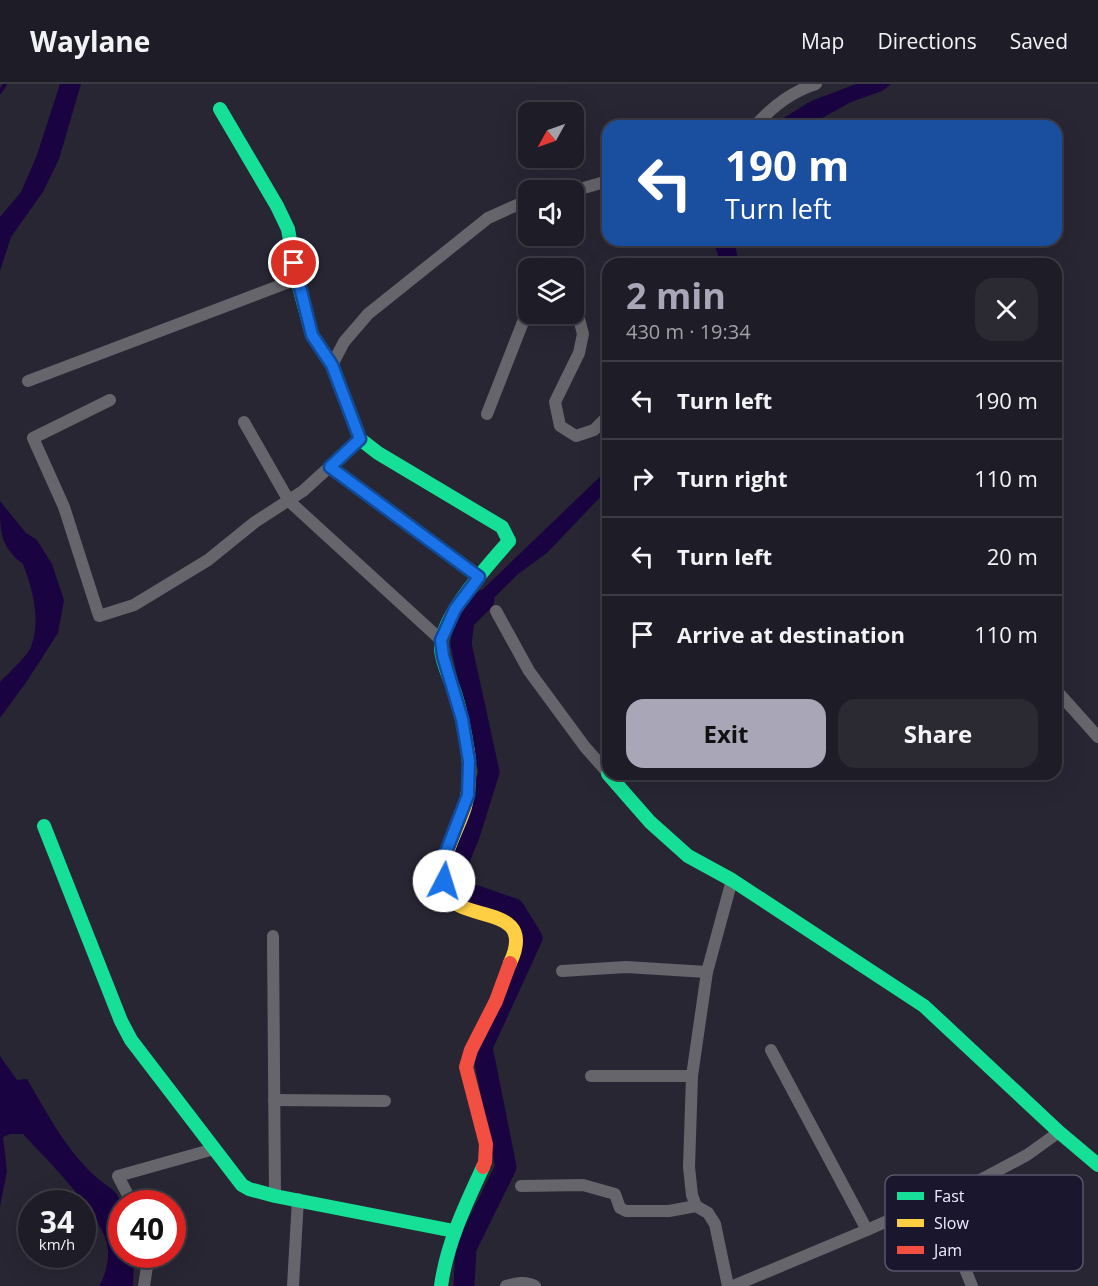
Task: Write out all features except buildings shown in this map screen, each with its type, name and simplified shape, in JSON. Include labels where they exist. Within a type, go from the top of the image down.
[{"type":"street","points":[[760,120],[799,86],[816,84]]},
{"type":"street","points":[[220,108],[288,229],[297,279],[312,335],[332,365],[360,439],[378,453],[502,527],[509,541],[455,609],[441,640],[443,656],[462,719],[469,761],[468,795],[444,864],[446,894],[452,902],[464,909],[496,915],[507,923],[514,936],[516,947],[495,1002],[467,1054],[466,1067],[486,1144],[485,1162],[454,1231],[444,1264],[441,1286]]},
{"type":"street","points":[[584,188],[602,183]]},
{"type":"street","points":[[332,365],[344,342],[368,314],[488,218],[518,204]]},
{"type":"street","points":[[28,381],[297,279]]},
{"type":"street","points":[[487,414],[522,324]]},
{"type":"street","points":[[580,324],[583,334],[579,353],[555,402],[560,426],[576,436],[594,430],[602,422]]},
{"type":"street","points":[[110,400],[33,438],[64,507],[99,616],[134,605],[208,560],[255,522],[289,501],[360,439]]},
{"type":"street","points":[[244,422],[289,501],[441,640]]},
{"type":"street","points":[[330,467],[479,577]]},
{"type":"street","points":[[496,611],[529,671],[602,767]]},
{"type":"street","points":[[1062,697],[1098,737]]},
{"type":"street","points":[[613,780],[650,822],[688,856],[732,880],[924,1006],[1059,1132],[1098,1165]]},
{"type":"street","points":[[44,826],[121,1021],[131,1040],[243,1185],[249,1189],[275,1196],[454,1231]]},
{"type":"street","points":[[696,1206],[692,1195],[689,1167],[692,1076],[706,972],[732,880]]},
{"type":"street","points":[[273,936],[275,1196]]},
{"type":"street","points":[[562,971],[626,967],[706,972]]},
{"type":"street","points":[[771,1050],[867,1230]]},
{"type":"street","points":[[591,1076],[692,1076]]},
{"type":"street","points":[[274,1100],[385,1101]]},
{"type":"street","points":[[987,1175],[1027,1155],[1059,1132]]},
{"type":"street","points":[[125,1190],[118,1176],[214,1149]]},
{"type":"street","points":[[521,1186],[583,1185],[615,1194],[620,1208],[626,1211],[669,1211],[696,1206],[708,1212],[715,1224],[728,1286]]},
{"type":"street","points":[[293,1286],[298,1199]]},
{"type":"street","points":[[733,1286],[885,1222]]},
{"type":"street","points":[[144,1286],[147,1268]]},
{"type":"street","points":[[966,1271],[972,1286]]},
{"type":"street","points":[[506,1286],[528,1283],[535,1286]]},
{"type":"shaded area","points":[[60,84],[81,84],[59,159],[43,192],[11,237],[0,271],[0,217],[21,192],[37,155]]},
{"type":"shaded area","points":[[856,84],[891,84],[882,91],[851,102],[819,120],[781,120],[811,101]]},
{"type":"shaded area","points":[[715,246],[735,246],[738,258],[719,258]]},
{"type":"shaded area","points":[[602,475],[602,495],[547,553],[518,574],[475,617],[464,620],[465,609]]},
{"type":"shaded area","points":[[0,501],[26,533],[37,540],[52,564],[64,600],[58,633],[0,718],[0,682],[29,651],[34,637],[36,616],[33,595],[23,564],[10,551],[3,538]]},
{"type":"shaded area","points":[[0,1056],[17,1080],[27,1079],[75,1155],[96,1177],[113,1190],[108,1190],[108,1250],[105,1237],[96,1221],[96,1190],[74,1190],[23,1134],[10,1134],[3,1137],[7,1171],[0,1207]]},
{"type":"shaded area","points":[[108,1259],[108,1268],[134,1268],[133,1286],[99,1286]]},
{"type":"waterway","points":[[0,92],[5,84]]},
{"type":"waterway","points":[[464,1286],[466,1248],[506,1167],[482,1047],[532,938],[514,909],[465,892],[454,873],[470,833],[489,772],[461,644],[464,620],[484,600]]},
{"type":"traffic: fast","points":[[220,109],[288,229],[297,279],[312,335],[332,365],[360,439],[378,453],[502,527],[509,541],[456,607],[443,636],[442,655],[459,707],[468,752]]},
{"type":"traffic: fast","points":[[613,780],[650,822],[688,856],[732,880],[924,1006],[1059,1132],[1098,1165]]},
{"type":"traffic: fast","points":[[44,826],[121,1021],[131,1040],[242,1185],[275,1196],[454,1231]]},
{"type":"traffic: fast","points":[[441,1286],[452,1240],[483,1167]]},
{"type":"traffic: slow","points":[[468,752],[467,800],[446,858],[444,869],[446,891],[453,901],[464,908],[493,916],[514,930],[516,944],[510,963]]},
{"type":"traffic: jam","points":[[483,1167],[486,1144],[466,1067],[471,1050],[496,1001],[510,963]]},
{"type":"route","points":[[294,263],[312,335],[332,365],[360,439],[330,467],[479,577],[455,609],[441,640],[443,656],[462,719],[469,761],[468,795],[446,852],[444,881]]}]
